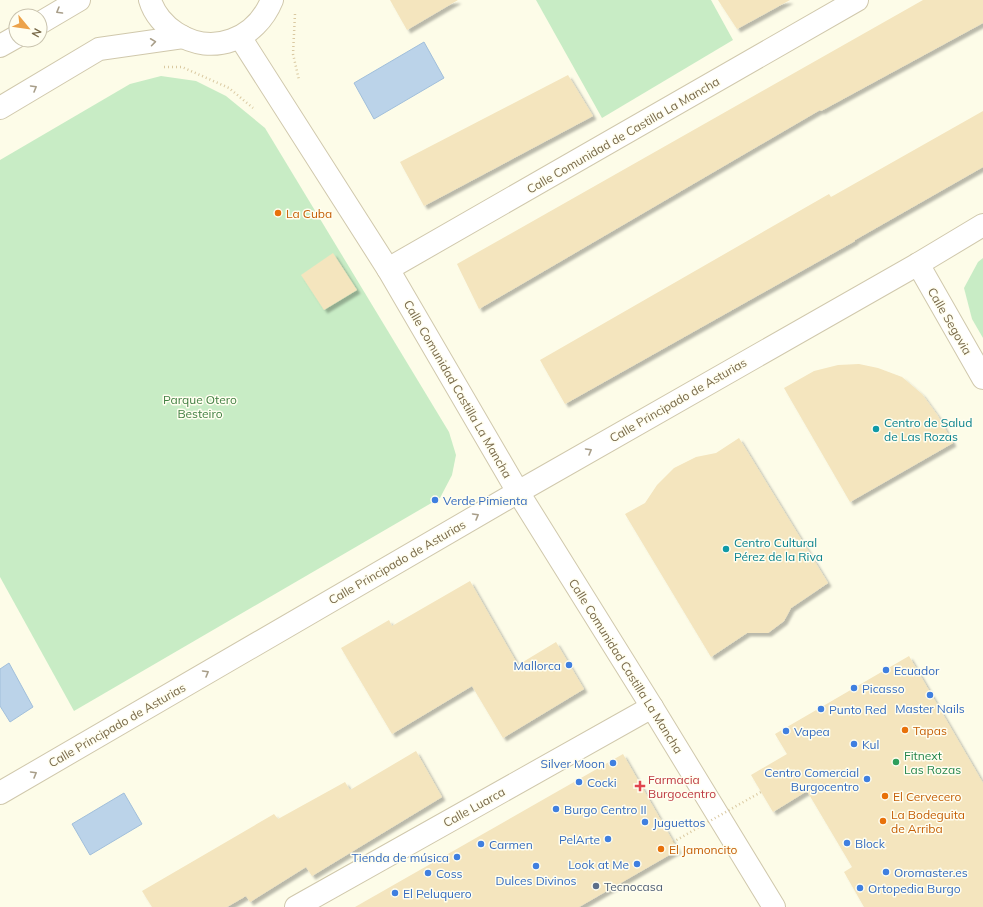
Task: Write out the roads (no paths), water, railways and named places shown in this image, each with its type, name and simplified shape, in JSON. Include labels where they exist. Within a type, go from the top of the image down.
[{"type":"street","points":[[48,18],[79,0]]},
{"type":"street","points":[[150,0],[159,17],[169,29],[183,37],[197,42],[212,44],[226,42],[240,37],[255,26],[267,13],[272,0]]},
{"type":"street","name":"Calle Comunidad de Castilla La Mancha","points":[[388,269],[857,0]]},
{"type":"street","points":[[0,108],[99,49],[183,37]]},
{"type":"street","name":"Calle Comunidad Castilla La Mancha","points":[[240,37],[388,269],[518,492],[774,907]]},
{"type":"street","name":"Calle Principado de Asturias","points":[[0,793],[518,492],[918,264],[983,225]]},
{"type":"street","name":"Calle Segovia","points":[[918,264],[983,378]]},
{"type":"street","name":"Calle Luarca","points":[[296,907],[652,707]]},
{"type":"water","points":[[424,42],[444,78],[374,119],[354,83]]},
{"type":"water","points":[[9,663],[33,707],[10,722],[0,706],[0,669]]},
{"type":"water","points":[[124,793],[142,824],[90,855],[72,824]]},
{"type":"place","name":"La Cuba","points":[[278,213]]},
{"type":"place","name":"Centro de Salud de Las Rozas","points":[[876,429]]},
{"type":"place","name":"Verde Pimienta","points":[[435,500]]},
{"type":"place","name":"Centro Cultural Pérez de la Riva","points":[[726,549]]},
{"type":"place","name":"Mallorca","points":[[569,665]]},
{"type":"place","name":"Ecuador","points":[[886,670]]},
{"type":"place","name":"Picasso","points":[[854,688]]},
{"type":"place","name":"Master Nails","points":[[930,695]]},
{"type":"place","name":"Punto Red","points":[[821,709]]},
{"type":"place","name":"Tapas","points":[[905,730]]},
{"type":"place","name":"Vapea","points":[[786,731]]},
{"type":"place","name":"Kul","points":[[854,744]]},
{"type":"place","name":"Fitnext Las Rozas","points":[[896,762]]},
{"type":"place","name":"Silver Moon","points":[[613,763]]},
{"type":"place","name":"Centro Comercial Burgocentro","points":[[867,779]]},
{"type":"place","name":"Cocki","points":[[579,782]]},
{"type":"place","name":"Farmacia Burgocentro","points":[[640,786]]},
{"type":"place","name":"El Cervecero","points":[[885,796]]},
{"type":"place","name":"Burgo Centro II","points":[[556,809]]},
{"type":"place","name":"La Bodeguita de Arriba","points":[[883,821]]},
{"type":"place","name":"Juguettos","points":[[645,822]]},
{"type":"place","name":"PelArte","points":[[608,839]]},
{"type":"place","name":"Block","points":[[847,843]]},
{"type":"place","name":"Carmen","points":[[481,844]]},
{"type":"place","name":"El Jamoncito","points":[[661,849]]},
{"type":"place","name":"Tienda de música","points":[[457,857]]},
{"type":"place","name":"Look at Me","points":[[637,864]]},
{"type":"place","name":"Dulces Divinos","points":[[536,866]]},
{"type":"place","name":"Oromaster.es","points":[[886,872]]},
{"type":"place","name":"Coss","points":[[428,873]]},
{"type":"place","name":"Tecnocasa","points":[[596,886]]},
{"type":"place","name":"Ortopedia Burgo","points":[[860,888]]},
{"type":"place","name":"El Peluquero","points":[[395,893]]},
{"type":"park label","name":"Parque Otero Besteiro","points":[[200,406]]}]
